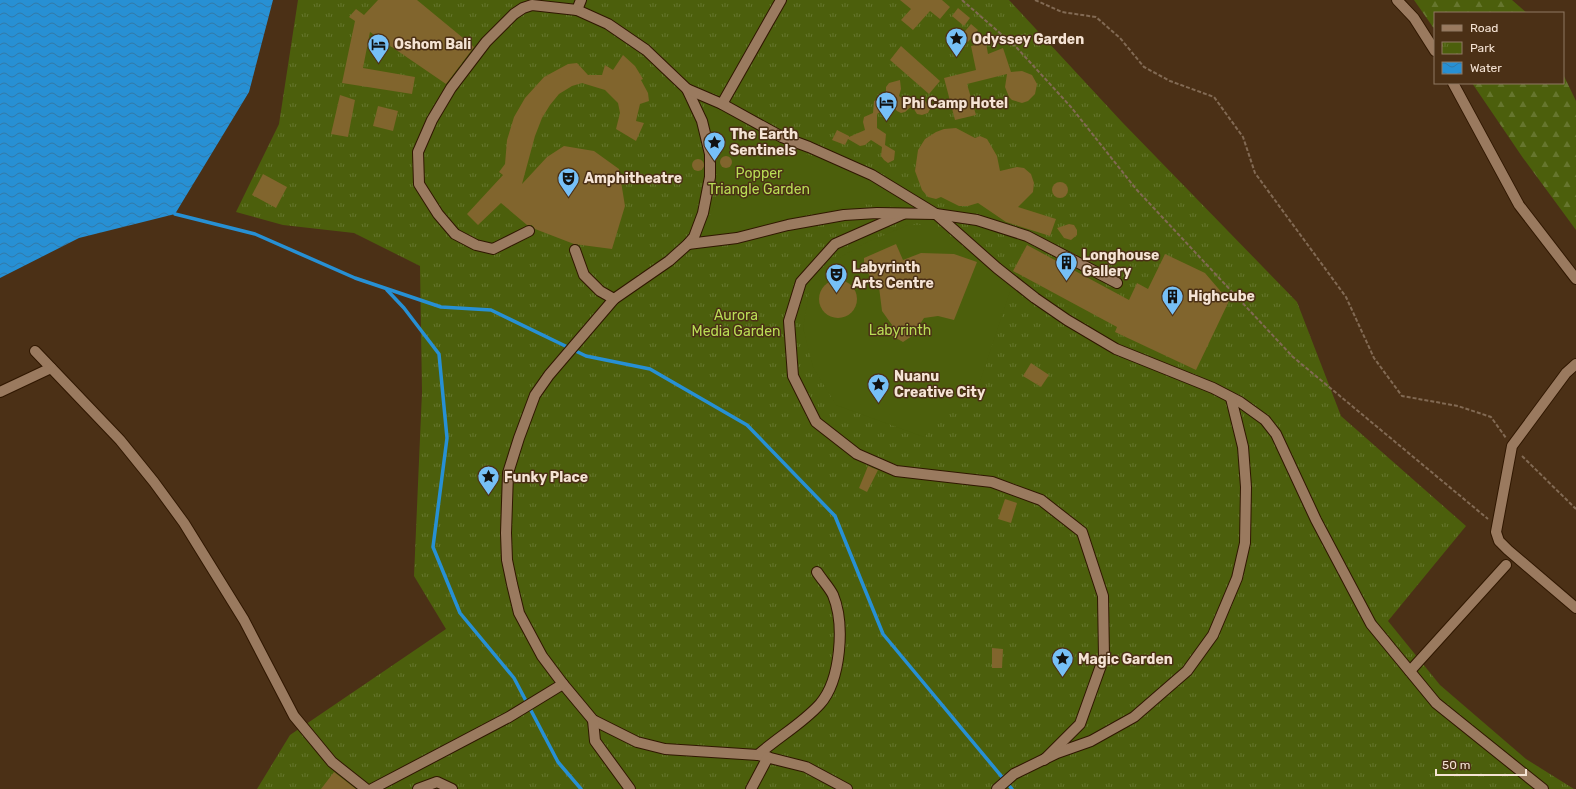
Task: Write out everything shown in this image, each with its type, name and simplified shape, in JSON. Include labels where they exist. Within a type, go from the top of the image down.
[{"type":"street","points":[[577,10],[581,0]]},
{"type":"street","points":[[722,104],[781,0]]},
{"type":"street","points":[[1397,0],[1414,18],[1434,49]]},
{"type":"street","points":[[529,231],[493,249],[476,245],[455,234],[438,214],[419,184],[418,152],[432,120],[451,88],[486,42],[514,14],[523,8],[532,5],[577,10],[608,24],[646,50],[687,89],[722,104],[782,137],[809,147],[872,175],[936,214],[1035,298],[1067,320],[1116,349],[1213,388],[1265,420],[1276,434],[1316,520],[1372,624],[1436,704],[1542,789]]},
{"type":"street","points":[[1454,84],[1519,205],[1576,279]]},
{"type":"street","points":[[687,89],[702,121],[710,154],[710,177],[703,213],[694,237],[669,261],[614,299],[578,343],[549,375],[535,395],[518,438],[508,473],[506,508],[507,560],[519,613],[542,656],[593,720],[637,742],[665,749],[763,756],[806,767],[847,789]]},
{"type":"street","points":[[688,244],[737,238],[788,225],[844,215],[877,213],[936,214],[977,220],[1027,236],[1117,283]]},
{"type":"street","points":[[903,214],[835,244],[801,282],[789,321],[793,376],[816,422],[857,454],[896,471],[992,482],[1041,500],[1082,532],[1103,596],[1104,657],[1080,724],[1044,760]]},
{"type":"street","points":[[575,250],[584,275],[600,291],[614,299]]},
{"type":"street","points":[[35,351],[120,440],[154,482],[184,523],[244,620],[294,716],[332,762],[366,789]]},
{"type":"street","points":[[1576,364],[1566,373],[1512,446],[1496,526],[1499,541],[1576,608]]},
{"type":"street","points":[[0,392],[51,368]]},
{"type":"street","points":[[997,789],[1014,774],[1057,753],[1091,741],[1134,717],[1187,670],[1213,635],[1237,578],[1245,543],[1246,487],[1243,447],[1231,398]]},
{"type":"street","points":[[1410,671],[1506,565]]},
{"type":"street","points":[[751,789],[763,756],[820,704],[832,684],[837,663],[840,631],[833,596],[817,572]]},
{"type":"street","points":[[372,789],[385,785],[563,684]]},
{"type":"street","points":[[593,720],[596,741],[630,789]]},
{"type":"street","points":[[418,789],[437,782],[452,789]]},
{"type":"path","points":[[962,0],[1017,48],[1071,107],[1136,189],[1293,357],[1496,526]]},
{"type":"path","points":[[1035,0],[1062,12],[1096,17],[1120,38],[1144,67],[1170,81],[1214,97],[1243,137],[1255,173],[1346,297],[1374,358],[1402,396],[1458,406],[1491,417],[1512,446],[1576,509]]},
{"type":"green space","name":"Nuanu Creative City","points":[[298,0],[1009,0],[1122,122],[1297,302],[1341,416],[1466,526],[1388,621],[1440,685],[1526,759],[1574,789],[257,789],[290,735],[446,629],[414,576],[422,392],[420,266],[354,233],[283,225],[236,212],[279,124]]},
{"type":"green space","points":[[1414,0],[1512,0],[1526,12],[1434,12],[1434,29]]},
{"type":"green space","points":[[1564,76],[1576,101],[1576,230],[1523,158],[1473,84],[1564,84]]},
{"type":"green space","name":"Popper Triangle Garden","points":[[709,107],[745,128],[784,147],[831,162],[869,177],[885,186],[896,195],[901,205],[896,207],[863,204],[771,222],[719,237],[708,237],[703,234],[717,197],[717,153],[706,114]]},
{"type":"green space","name":"Labyrinth","points":[[908,225],[936,225],[1012,286],[980,382],[924,437],[836,405],[813,367],[803,328],[809,292],[841,257],[863,244]]},
{"type":"water","points":[[0,0],[273,0],[249,92],[175,214],[79,238],[0,278]]},
{"type":"building","points":[[378,0],[417,0],[474,47],[446,84],[370,32],[363,68],[415,77],[412,94],[342,83],[355,21],[349,17],[356,9],[364,15]]},
{"type":"building","points":[[900,0],[942,0],[950,7],[940,19],[930,11],[913,30],[901,20],[911,9]]},
{"type":"building","points":[[958,8],[970,18],[964,26],[952,16]]},
{"type":"building","points":[[971,24],[978,30],[968,42],[961,36]]},
{"type":"building","points":[[986,43],[988,54],[1003,48],[1011,72],[1022,71],[1032,75],[1037,84],[1035,94],[1028,101],[1022,103],[1012,100],[1009,97],[1005,87],[1007,74],[967,84],[976,115],[955,120],[944,78],[976,70],[971,46]]},
{"type":"building","points":[[901,46],[940,81],[929,94],[890,60]]},
{"type":"building","points":[[623,55],[635,66],[643,79],[641,80],[648,93],[649,101],[640,104],[636,121],[644,123],[636,141],[616,129],[620,113],[618,103],[605,90],[582,83],[572,86],[559,94],[542,118],[535,136],[522,184],[547,157],[564,146],[594,151],[619,169],[625,206],[612,249],[574,244],[535,229],[532,225],[527,225],[501,203],[478,225],[467,214],[503,175],[499,172],[505,164],[507,140],[514,117],[525,98],[544,77],[568,64],[577,63],[588,75],[602,75],[605,65],[613,70]]},
{"type":"building","points":[[900,80],[901,89],[899,96],[912,106],[905,112],[901,113],[892,105],[877,114],[877,128],[886,134],[885,145],[895,151],[894,160],[888,163],[884,160],[881,156],[882,147],[871,140],[865,145],[860,146],[848,139],[845,145],[832,140],[837,130],[849,137],[865,130],[863,122],[864,117],[873,113],[874,101],[886,96],[886,87],[889,83]]},
{"type":"building","points":[[340,95],[355,100],[348,137],[331,134]]},
{"type":"building","points":[[924,99],[930,109],[928,113],[922,115],[917,114],[912,106]]},
{"type":"building","points":[[378,106],[398,111],[393,131],[373,126]]},
{"type":"building","points":[[956,128],[975,138],[980,136],[987,139],[997,156],[1000,171],[1017,167],[1024,168],[1031,174],[1034,183],[1033,192],[1018,207],[1056,219],[1050,236],[1006,222],[978,203],[968,206],[959,206],[941,197],[936,199],[928,197],[922,190],[915,171],[918,150],[925,139],[936,132],[944,129]]},
{"type":"building","points":[[724,156],[728,156],[732,162],[728,168],[724,168],[720,164],[720,160]]},
{"type":"building","points":[[696,159],[700,159],[704,165],[700,171],[696,171],[692,167],[692,163]]},
{"type":"building","points":[[263,174],[287,187],[276,208],[252,195]]},
{"type":"building","points":[[1060,182],[1067,187],[1068,190],[1063,197],[1060,198],[1053,193],[1052,190],[1057,183]]},
{"type":"building","points":[[1069,224],[1074,225],[1077,230],[1077,235],[1071,240],[1064,238],[1057,228]]},
{"type":"building","points":[[896,244],[903,260],[921,253],[954,254],[977,262],[954,320],[938,316],[924,318],[912,336],[903,342],[889,334],[892,325],[882,311],[878,279],[871,278],[864,266],[864,258]]},
{"type":"building","name":"Highcube","points":[[1027,245],[1129,300],[1137,283],[1148,289],[1165,254],[1205,273],[1229,301],[1196,370],[1115,332],[1117,327],[1013,271]]},
{"type":"building","points":[[834,280],[842,280],[854,289],[857,299],[854,309],[848,315],[842,318],[834,318],[822,309],[819,303],[819,295],[828,283]]},
{"type":"building","points":[[1031,363],[1049,375],[1041,387],[1023,376]]},
{"type":"building","points":[[868,466],[878,470],[867,492],[859,488]]},
{"type":"building","points":[[1005,499],[1017,503],[1011,523],[998,519]]},
{"type":"building","points":[[992,648],[1003,649],[1002,668],[992,668]]},
{"type":"building","points":[[334,772],[356,789],[321,789]]},
{"type":"waterway","points":[[175,214],[255,234],[355,278],[441,307],[491,310],[586,356],[650,369],[747,425],[835,516],[883,634],[1012,789]]},
{"type":"waterway","points":[[387,290],[404,308],[439,354],[447,438],[433,547],[460,613],[514,678],[558,762],[581,789]]},
{"type":"place","name":"Odyssey Garden","points":[[956,58]]},
{"type":"place","name":"Oshom Bali","points":[[378,64]]},
{"type":"place","name":"Phi Camp Hotel","points":[[887,122]]},
{"type":"place","name":"The Earth Sentinels","points":[[714,162]]},
{"type":"place","name":"Amphitheatre","points":[[569,198]]},
{"type":"place","name":"Longhouse Gallery","points":[[1067,282]]},
{"type":"place","name":"Labyrinth Arts Centre","points":[[837,294]]},
{"type":"place","name":"Highcube","points":[[1172,316]]},
{"type":"place","name":"Nuanu Creative City","points":[[879,404]]},
{"type":"place","name":"Funky Place","points":[[488,496]]},
{"type":"place","name":"Magic Garden","points":[[1062,678]]},
{"type":"park label","name":"Aurora Media Garden","points":[[736,324]]}]
